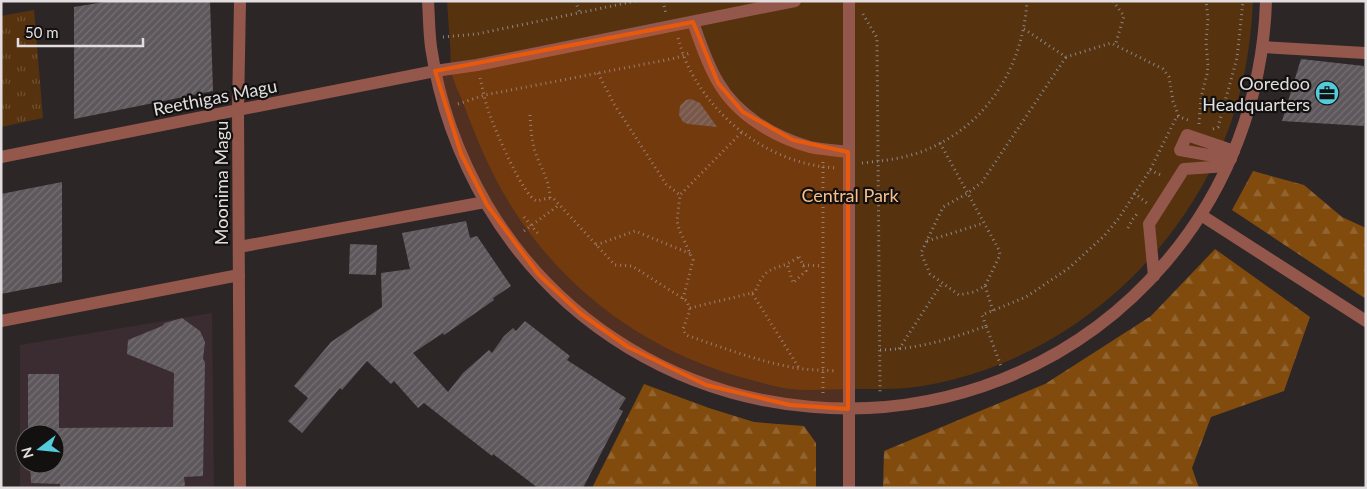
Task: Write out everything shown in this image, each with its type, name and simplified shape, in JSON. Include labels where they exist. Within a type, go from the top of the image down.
[{"type":"street","name":"Moonima Magu","points":[[240,1],[238,110],[240,488]]},
{"type":"street","points":[[428,1],[430,38],[435,71],[445,108],[461,154],[486,202],[511,240],[539,274],[582,314],[621,343],[654,362],[706,385],[790,405],[848,409],[881,408],[931,401],[969,391],[1005,378],[1042,361],[1090,333],[1112,316],[1154,276],[1191,231],[1231,159],[1251,103],[1263,46],[1266,1]]},
{"type":"street","name":"Reethigas Magu","points":[[1,157],[435,71],[477,66],[795,1]]},
{"type":"street","points":[[849,488],[848,158],[854,5]]},
{"type":"street","points":[[693,22],[718,83],[743,112],[776,133],[811,147],[823,148],[848,158]]},
{"type":"street","points":[[1263,46],[1365,53]]},
{"type":"street","points":[[1213,150],[1192,152],[1180,150],[1188,135],[1231,159]]},
{"type":"street","points":[[1154,276],[1149,224],[1184,169],[1231,159]]},
{"type":"street","points":[[239,247],[486,202]]},
{"type":"street","points":[[1201,215],[1366,321]]},
{"type":"street","points":[[1,321],[239,275]]},
{"type":"path","points":[[575,1],[580,13]]},
{"type":"path","points":[[430,38],[477,34],[636,1]]},
{"type":"path","points":[[848,158],[878,161],[917,153],[940,143],[972,122],[999,90],[1013,64],[1024,29],[1027,1]]},
{"type":"path","points":[[1113,1],[1124,16],[1115,46]]},
{"type":"path","points":[[1199,124],[1201,98],[1208,65],[1206,1]]},
{"type":"path","points":[[1179,117],[1214,129],[1218,128],[1237,58],[1243,1]]},
{"type":"path","points":[[854,5],[877,38],[881,408]]},
{"type":"path","points":[[1024,29],[1066,57]]},
{"type":"path","points":[[940,143],[968,194],[984,223],[1000,255],[985,286],[974,292],[959,294],[930,274],[921,253],[943,207],[968,194],[982,182],[1066,57],[1111,43],[1163,69],[1167,73],[1179,117]]},
{"type":"path","points":[[445,108],[484,95],[676,58],[683,54],[703,50]]},
{"type":"path","points":[[477,66],[488,110],[506,152],[532,199],[534,201],[541,201],[550,198]]},
{"type":"path","points":[[598,73],[614,104],[666,184],[680,195]]},
{"type":"path","points":[[530,115],[531,138],[536,156],[549,184],[550,198],[559,205],[615,265],[632,266],[687,302],[690,308],[689,316],[683,329],[686,335],[740,354],[800,368],[848,372]]},
{"type":"path","points":[[1005,378],[982,315],[1026,297],[1068,268],[1104,236],[1119,218],[1150,170],[1177,116],[1179,117]]},
{"type":"path","points":[[683,299],[693,264],[691,254],[678,229],[680,195],[742,132]]},
{"type":"path","points":[[822,408],[823,148]]},
{"type":"path","points":[[511,240],[559,205]]},
{"type":"path","points":[[524,217],[540,236]]},
{"type":"path","points":[[926,242],[984,223]]},
{"type":"path","points":[[596,245],[635,231],[691,254]]},
{"type":"path","points":[[690,308],[755,292],[758,282],[764,273],[799,257],[806,271],[793,283],[787,264]]},
{"type":"path","points":[[803,266],[823,266]]},
{"type":"path","points":[[898,350],[942,282]]},
{"type":"path","points":[[985,286],[993,311]]},
{"type":"path","points":[[752,293],[800,368]]},
{"type":"path","points":[[880,350],[898,350],[953,339],[986,326]]},
{"type":"highlighted area","points":[[693,22],[718,83],[743,112],[793,140],[848,152],[848,409],[790,405],[706,385],[628,347],[581,314],[539,275],[487,205],[461,154],[435,71]]},
{"type":"shaded area","points":[[212,313],[214,487],[20,488],[20,474],[65,474],[65,424],[20,424],[20,345]]},
{"type":"green space","name":"Central Park","points":[[447,1],[1253,1],[1248,55],[1241,90],[1224,141],[1202,186],[1175,228],[1143,266],[1106,300],[1066,330],[1023,354],[977,373],[908,388],[812,390],[791,389],[764,383],[713,368],[679,354],[646,337],[616,317],[587,295],[561,270],[515,212],[480,147],[452,74]]},
{"type":"green space","points":[[34,10],[43,118],[1,127],[1,16]]},
{"type":"green space","points":[[1253,171],[1304,185],[1342,217],[1366,228],[1366,299],[1232,210]]},
{"type":"green space","points":[[1215,249],[1310,317],[1284,391],[1211,417],[1192,468],[1199,488],[883,488],[884,451],[1045,384],[1151,316]]},
{"type":"green space","points":[[644,384],[754,422],[804,426],[816,443],[816,488],[592,488]]},
{"type":"building","points":[[110,1],[210,1],[213,91],[74,119],[74,7]]},
{"type":"building","name":"Ooredoo Headquarters","points":[[1301,59],[1364,66],[1364,126],[1282,121]]},
{"type":"building","points":[[691,99],[700,103],[717,127],[683,122],[679,115],[680,106],[686,100]]},
{"type":"building","points":[[62,182],[62,282],[1,294],[1,194]]},
{"type":"building","points":[[466,221],[470,238],[477,236],[511,286],[444,335],[443,333],[413,353],[448,392],[463,373],[489,350],[492,353],[504,336],[513,328],[516,331],[525,321],[570,356],[567,360],[626,398],[619,409],[623,411],[583,488],[538,488],[493,454],[492,456],[424,403],[418,408],[394,381],[391,384],[367,361],[342,390],[340,388],[302,433],[288,421],[308,398],[294,386],[331,342],[382,307],[381,273],[410,269],[402,233]]},
{"type":"building","points":[[350,244],[377,245],[376,275],[349,274]]},
{"type":"building","points":[[182,318],[200,331],[205,342],[203,359],[205,362],[203,476],[184,477],[185,486],[60,488],[60,484],[31,483],[31,474],[65,474],[65,428],[173,427],[174,373],[127,354],[128,340],[165,323]]},
{"type":"building","points":[[28,374],[59,374],[59,424],[28,424]]},
{"type":"place","name":"Ooredoo Headquarters","points":[[1327,93]]}]
